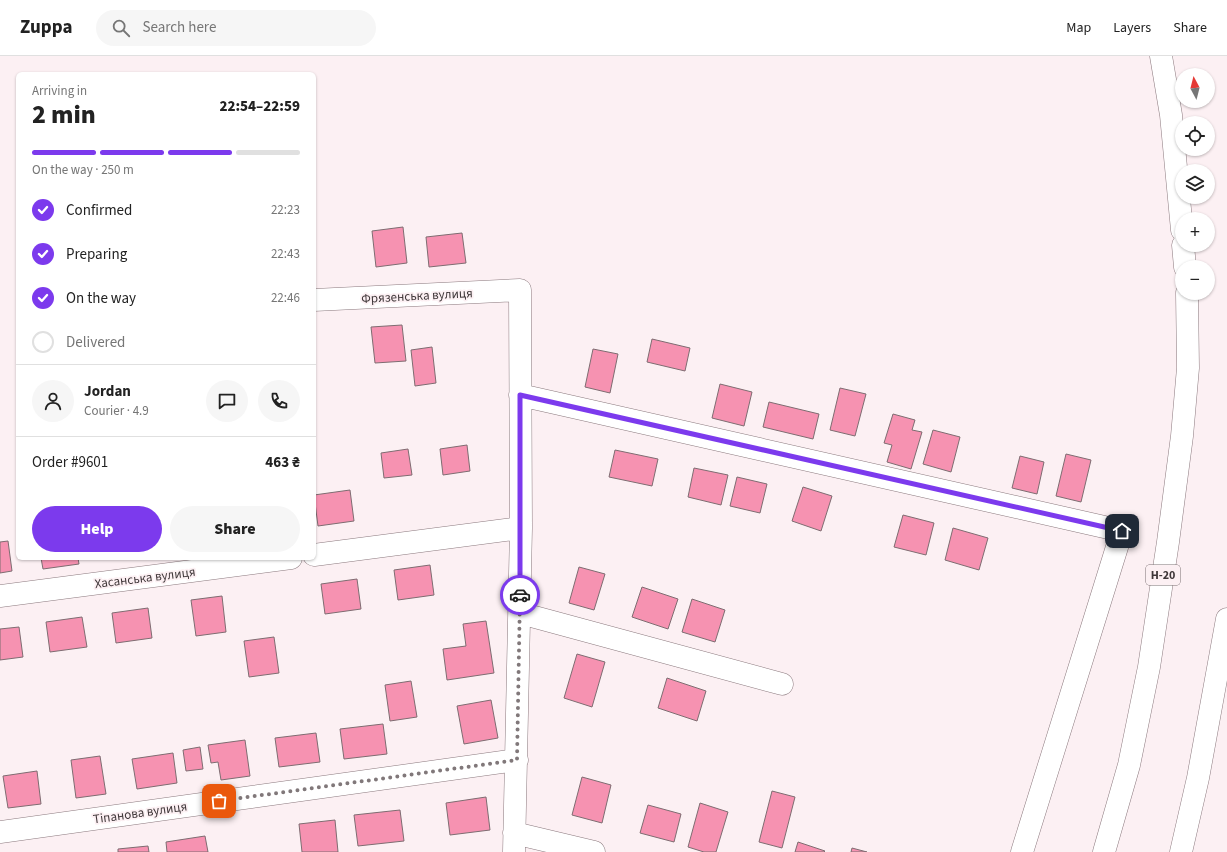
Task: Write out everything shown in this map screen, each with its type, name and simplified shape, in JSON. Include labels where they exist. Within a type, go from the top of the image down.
[{"type":"street","points":[[1161,56],[1171,115],[1180,212]]},
{"type":"street","name":"Фрязенська вулиця","points":[[316,300],[520,290],[520,395]]},
{"type":"street","name":"Н-20","points":[[1104,852],[1129,765],[1149,667],[1168,542],[1182,436],[1188,368],[1187,300]]},
{"type":"street","points":[[594,852],[514,843],[520,613],[520,395],[1122,531],[1022,852]]},
{"type":"street","points":[[316,555],[521,528]]},
{"type":"street","name":"Хасанська вулиця","points":[[0,596],[276,560]]},
{"type":"street","points":[[520,613],[782,684]]},
{"type":"street","points":[[1181,852],[1198,778],[1227,619]]},
{"type":"street","name":"Тіпанова вулиця","points":[[0,832],[517,760]]},
{"type":"building","points":[[403,227],[407,263],[376,267],[372,231]]},
{"type":"building","points":[[462,233],[466,263],[429,267],[426,237]]},
{"type":"building","points":[[402,325],[406,361],[375,363],[371,327]]},
{"type":"building","points":[[652,339],[690,348],[685,371],[647,362]]},
{"type":"building","points":[[432,347],[436,383],[415,386],[411,350]]},
{"type":"building","points":[[593,349],[618,354],[610,393],[585,387]]},
{"type":"building","points":[[720,384],[752,392],[744,426],[712,418]]},
{"type":"building","points":[[840,388],[866,394],[855,436],[830,430]]},
{"type":"building","points":[[769,402],[819,414],[813,439],[763,427]]},
{"type":"building","points":[[893,414],[915,420],[912,430],[922,432],[911,469],[887,462],[892,445],[884,443]]},
{"type":"building","points":[[933,430],[960,437],[951,472],[923,464]]},
{"type":"building","points":[[467,445],[470,471],[443,475],[440,449]]},
{"type":"building","points":[[408,449],[412,475],[384,478],[381,453]]},
{"type":"building","points":[[615,450],[658,459],[652,486],[609,477]]},
{"type":"building","points":[[1066,454],[1091,460],[1081,502],[1056,496]]},
{"type":"building","points":[[1020,456],[1044,462],[1037,494],[1012,488]]},
{"type":"building","points":[[694,468],[728,475],[721,505],[688,497]]},
{"type":"building","points":[[737,477],[767,484],[760,513],[730,506]]},
{"type":"building","points":[[803,487],[832,496],[821,531],[792,521]]},
{"type":"building","points":[[350,490],[354,521],[318,526],[316,495]]},
{"type":"building","points":[[903,515],[934,523],[926,555],[894,547]]},
{"type":"building","points":[[953,528],[988,538],[979,570],[945,560]]},
{"type":"building","points":[[8,541],[12,571],[0,573],[0,542]]},
{"type":"building","points":[[41,560],[78,560],[79,564],[43,569]]},
{"type":"building","points":[[430,565],[434,595],[398,600],[394,570]]},
{"type":"building","points":[[579,567],[605,574],[594,610],[569,603]]},
{"type":"building","points":[[357,579],[361,609],[325,614],[321,584]]},
{"type":"building","points":[[642,587],[678,599],[668,629],[632,617]]},
{"type":"building","points":[[222,596],[226,632],[196,636],[191,600]]},
{"type":"building","points":[[692,599],[725,610],[715,642],[682,632]]},
{"type":"building","points":[[148,608],[152,638],[116,643],[112,613]]},
{"type":"building","points":[[82,617],[87,647],[50,652],[46,622]]},
{"type":"building","points":[[486,621],[494,673],[447,680],[443,649],[466,646],[463,624]]},
{"type":"building","points":[[19,627],[23,657],[0,660],[0,629]]},
{"type":"building","points":[[274,637],[279,673],[249,677],[244,641]]},
{"type":"building","points":[[577,654],[605,662],[592,707],[564,698]]},
{"type":"building","points":[[667,678],[706,691],[697,721],[658,708]]},
{"type":"building","points":[[411,681],[417,717],[390,721],[385,685]]},
{"type":"building","points":[[491,700],[498,738],[464,744],[457,706]]},
{"type":"building","points":[[383,724],[387,754],[344,759],[340,729]]},
{"type":"building","points":[[316,733],[320,762],[279,767],[275,738]]},
{"type":"building","points":[[245,740],[250,776],[221,780],[218,762],[211,763],[208,745]]},
{"type":"building","points":[[200,747],[203,769],[186,771],[183,750]]},
{"type":"building","points":[[173,753],[177,783],[137,789],[132,759]]},
{"type":"building","points":[[100,756],[106,794],[76,798],[71,760]]},
{"type":"building","points":[[37,771],[41,804],[8,808],[3,776]]},
{"type":"building","points":[[582,777],[611,785],[602,823],[572,815]]},
{"type":"building","points":[[772,791],[795,797],[782,848],[759,842]]},
{"type":"building","points":[[486,797],[490,830],[450,835],[446,803]]},
{"type":"building","points":[[700,803],[728,812],[716,852],[704,852],[688,847]]},
{"type":"building","points":[[648,805],[681,814],[674,842],[640,833]]},
{"type":"building","points":[[400,810],[404,841],[358,846],[354,815]]},
{"type":"building","points":[[335,820],[338,852],[302,852],[299,824]]},
{"type":"building","points":[[205,836],[208,852],[167,852],[166,842]]},
{"type":"building","points":[[798,842],[825,851],[795,852]]},
{"type":"building","points":[[148,846],[149,852],[118,852],[118,849]]},
{"type":"building","points":[[852,848],[867,852],[851,852]]},
{"type":"way so far","points":[[219,801],[517,760],[520,595]]},
{"type":"route","points":[[520,595],[520,395],[1122,531]]}]
